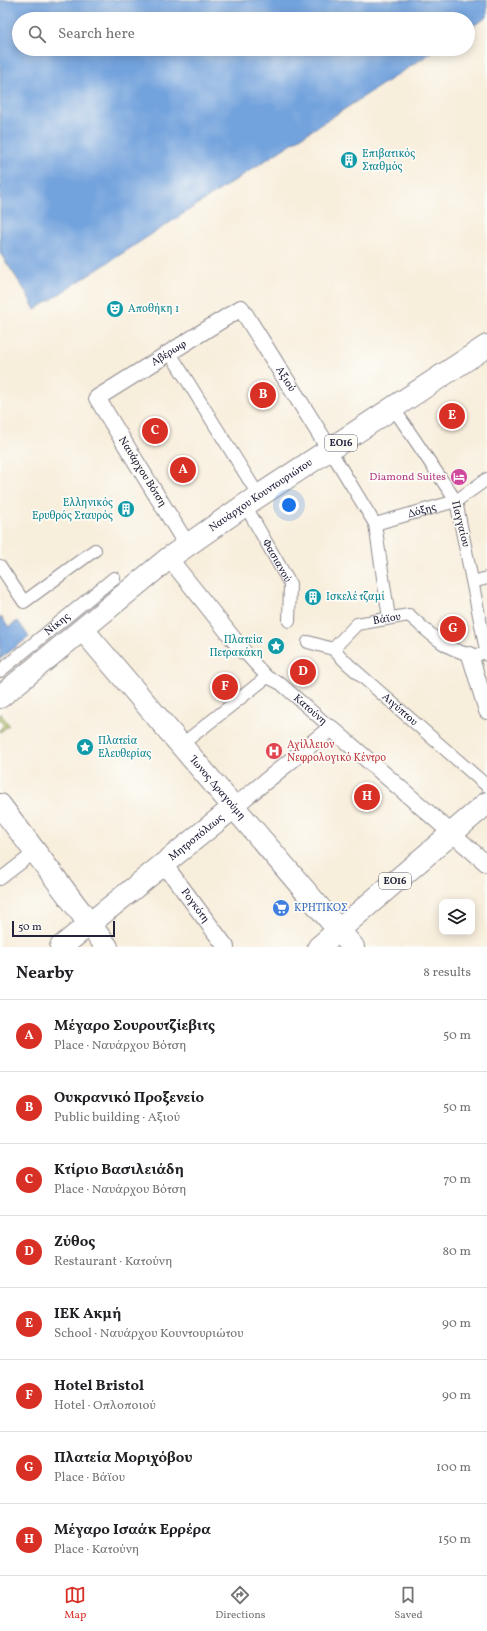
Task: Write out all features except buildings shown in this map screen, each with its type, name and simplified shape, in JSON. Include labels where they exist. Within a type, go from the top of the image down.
[{"type":"main road","name":"Ναυάρχου Κουντουριώτου","points":[[82,630],[124,594],[187,545],[487,346]]},
{"type":"main road","name":"Νίκης","points":[[0,697],[82,630]]},
{"type":"main road","name":"Ίωνος Δραγούμη","points":[[82,630],[353,947]]},
{"type":"main road","name":"ΕΟ16","points":[[319,947],[487,803]]},
{"type":"main road","points":[[0,806],[107,947]]},
{"type":"main road","name":"Μητροπόλεως","points":[[61,947],[234,807]]},
{"type":"street","name":"Αβέρωφ","points":[[97,398],[241,308]]},
{"type":"street","name":"Αξιού","points":[[241,308],[330,450]]},
{"type":"street","name":"Φασιανού","points":[[170,353],[252,501],[290,584],[289,620]]},
{"type":"street","name":"Ναυάρχου Βότση","points":[[97,398],[187,545]]},
{"type":"street","name":"Παγγαίου","points":[[394,409],[456,501],[487,655]]},
{"type":"street","points":[[330,450],[375,524],[389,618]]},
{"type":"street","name":"Δόξης","points":[[375,524],[456,501],[487,478]]},
{"type":"street","points":[[0,566],[24,602],[95,550]]},
{"type":"street","name":"Κατούνη","points":[[169,558],[243,651],[267,677],[280,684],[452,833],[485,859]]},
{"type":"street","name":"Νίκης","points":[[0,671],[114,578]]},
{"type":"street","points":[[473,582],[487,578]]},
{"type":"street","name":"Βάϊου","points":[[333,649],[357,624],[409,615],[441,642],[470,655],[487,655]]},
{"type":"street","name":"Αιγύπτου","points":[[308,642],[333,649],[349,665],[487,786]]},
{"type":"street","points":[[470,655],[486,707]]},
{"type":"street","points":[[180,745],[267,677]]},
{"type":"street","name":"Μητροπόλεως","points":[[234,807],[331,728]]},
{"type":"street","points":[[0,879],[35,852]]},
{"type":"street","name":"Ρογκότη","points":[[164,864],[226,947]]},
{"type":"green space","points":[[0,713],[9,725],[0,732],[0,729],[4,725],[0,719]]},
{"type":"water","points":[[0,0],[487,0],[487,17],[475,25],[475,12],[12,12],[12,56],[426,56],[35,310],[26,292],[0,253]]},
{"type":"water","points":[[0,616],[9,627],[18,621],[29,637],[0,659]]},
{"type":"place","name":"Επιβατικός Σταθμός","points":[[349,160]]},
{"type":"place","name":"Αποθήκη 1","points":[[115,309]]},
{"type":"place","name":"Ουκρανικό Προξενείο","points":[[263,395]]},
{"type":"place","name":"ΙΕΚ Ακμή","points":[[452,416]]},
{"type":"place","name":"Κτίριο Βασιλειάδη","points":[[155,431]]},
{"type":"place","name":"Μέγαρο Σουρουτζίεβιτς","points":[[183,470]]},
{"type":"place","name":"Diamond Suites","points":[[459,477]]},
{"type":"place","name":"Ελληνικός Ερυθρός Σταυρός","points":[[126,509]]},
{"type":"place","name":"Ισκελέ τζαμί","points":[[313,597]]},
{"type":"place","name":"Πλατεία Μοριχόβου","points":[[453,629]]},
{"type":"place","name":"Πλατεία Πετρακάκη","points":[[276,646]]},
{"type":"place","name":"Ζύθος","points":[[303,672]]},
{"type":"place","name":"Hotel Bristol","points":[[225,687]]},
{"type":"place","name":"Πλατεία Ελευθερίας","points":[[85,747]]},
{"type":"place","name":"Αχίλλειον Νεφρολογικό Κέντρο","points":[[274,751]]},
{"type":"place","name":"Μέγαρο Ισαάκ Ερρέρα","points":[[367,797]]},
{"type":"place","name":"ΚΡΗΤΙΚΟΣ","points":[[281,908]]}]
